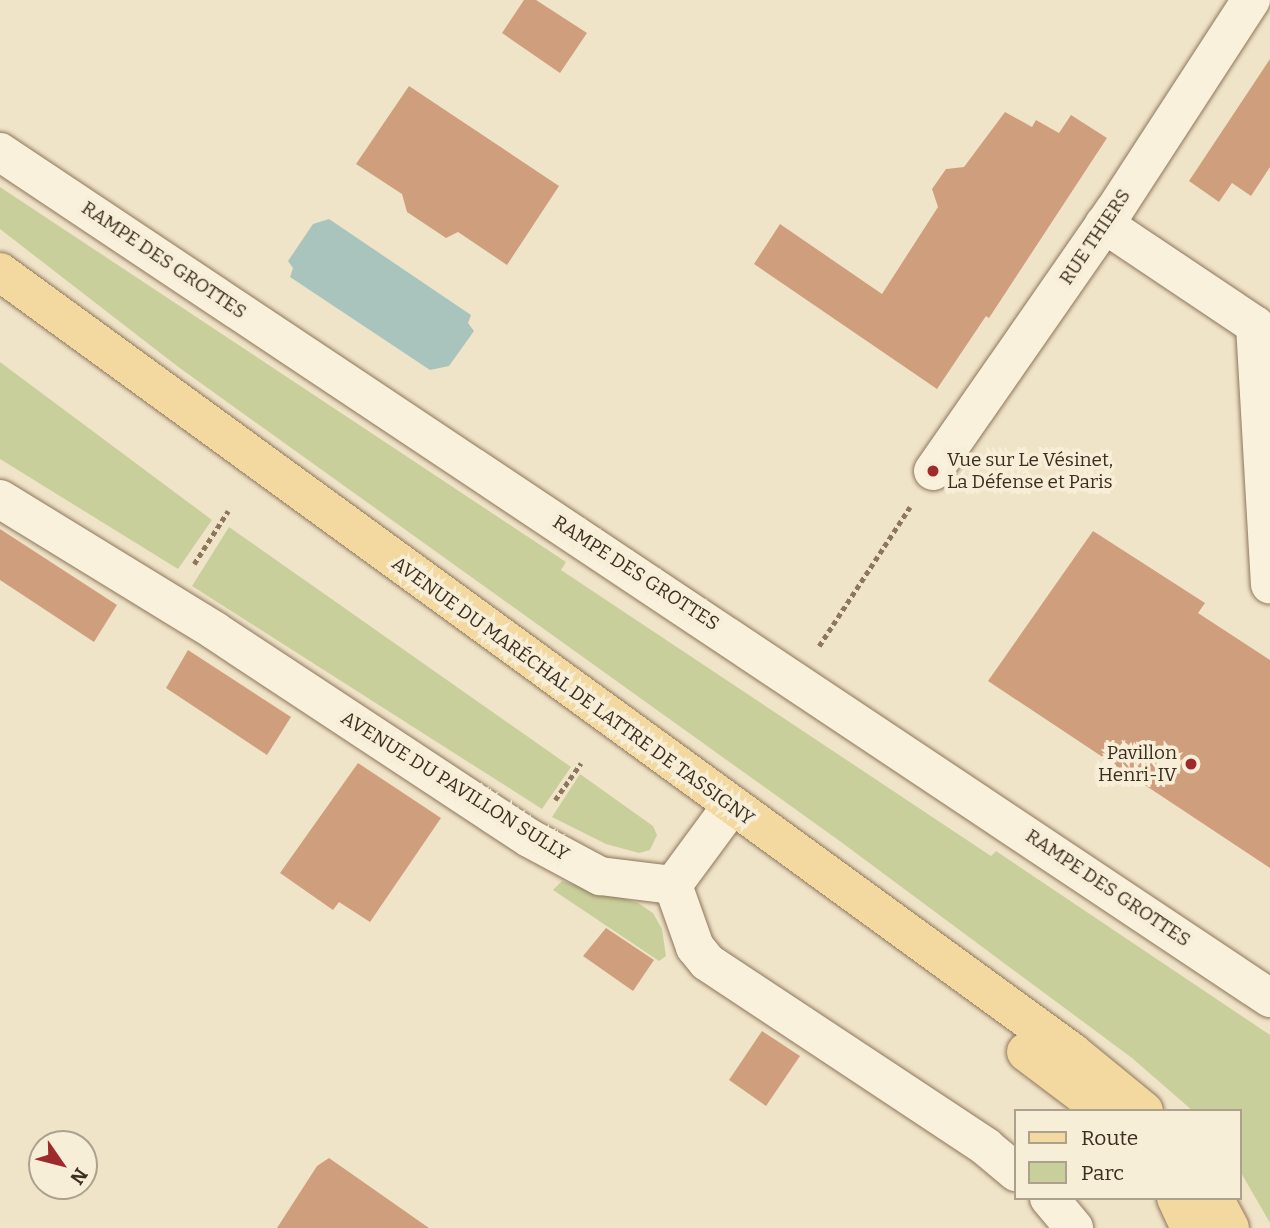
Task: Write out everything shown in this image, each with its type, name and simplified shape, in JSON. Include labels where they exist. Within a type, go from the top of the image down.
[{"type":"main road","name":"AVENUE DU MARÉCHAL DE LATTRE DE TASSIGNY","points":[[0,272],[724,815],[1101,1109]]},
{"type":"main road","name":"AVENUE DU MARÉCHAL DE LATTRE DE TASSIGNY","points":[[0,305],[724,815],[1109,1079],[1142,1109]]},
{"type":"main road","points":[[1177,1200],[1190,1228]]},
{"type":"main road","points":[[1215,1200],[1230,1228]]},
{"type":"street","name":"RUE THIERS","points":[[933,471],[1104,224],[1251,0]]},
{"type":"street","name":"RAMPE DES GROTTES","points":[[0,152],[797,679],[1270,998]]},
{"type":"street","points":[[1104,224],[1255,325],[1270,585]]},
{"type":"street","name":"AVENUE DU PAVILLON SULLY","points":[[0,499],[215,631],[529,838],[600,876],[673,885]]},
{"type":"street","points":[[724,815],[673,885],[695,947],[707,962],[986,1147],[1014,1170]]},
{"type":"street","points":[[1051,1200],[1074,1228]]},
{"type":"path","points":[[797,679],[933,471]]},
{"type":"path","points":[[187,575],[228,512]]},
{"type":"path","points":[[550,807],[580,763]]},
{"type":"green space","points":[[0,187],[566,562],[561,570],[991,856],[996,851],[1270,1035],[1270,1223],[1242,1174],[1242,1109],[1191,1109],[1132,1058],[841,842],[177,366],[0,229]]},
{"type":"green space","points":[[0,362],[212,520],[178,569],[0,459]]},
{"type":"green space","points":[[229,527],[571,767],[542,809],[192,586]]},
{"type":"green space","points":[[580,774],[653,826],[657,835],[650,850],[639,853],[606,844],[552,817]]},
{"type":"green space","points":[[562,881],[638,903],[653,913],[662,929],[666,956],[659,961],[553,890]]},
{"type":"water","points":[[329,219],[471,315],[468,323],[474,331],[449,366],[430,370],[290,277],[293,268],[288,261],[313,224]]},
{"type":"building","points":[[524,0],[536,0],[587,33],[560,73],[502,33]]},
{"type":"building","points":[[1270,59],[1270,167],[1251,196],[1232,183],[1219,202],[1189,181]]},
{"type":"building","points":[[409,86],[559,186],[507,265],[458,232],[446,238],[407,212],[402,194],[356,164]]},
{"type":"building","points":[[1005,112],[1032,127],[1036,120],[1059,133],[1071,115],[1107,138],[989,318],[986,316],[937,389],[754,264],[780,224],[882,294],[938,207],[932,189],[946,169],[964,167]]},
{"type":"building","points":[[0,529],[117,605],[94,642],[0,580]]},
{"type":"building","name":"Pavillon Henri-IV","points":[[1093,531],[1205,603],[1198,613],[1270,660],[1270,868],[988,681]]},
{"type":"building","points":[[188,650],[291,717],[267,755],[166,688]]},
{"type":"building","points":[[358,763],[441,818],[370,922],[339,902],[333,910],[280,873]]},
{"type":"building","points":[[606,928],[654,960],[633,991],[583,956]]},
{"type":"building","points":[[762,1031],[800,1056],[766,1106],[729,1080]]},
{"type":"building","points":[[329,1158],[429,1228],[277,1228],[317,1166]]},
{"type":"place","name":"Vue sur Le Vésinet, La Défense et Paris","points":[[933,471]]},
{"type":"place","name":"Pavillon Henri-IV","points":[[1191,764]]}]
